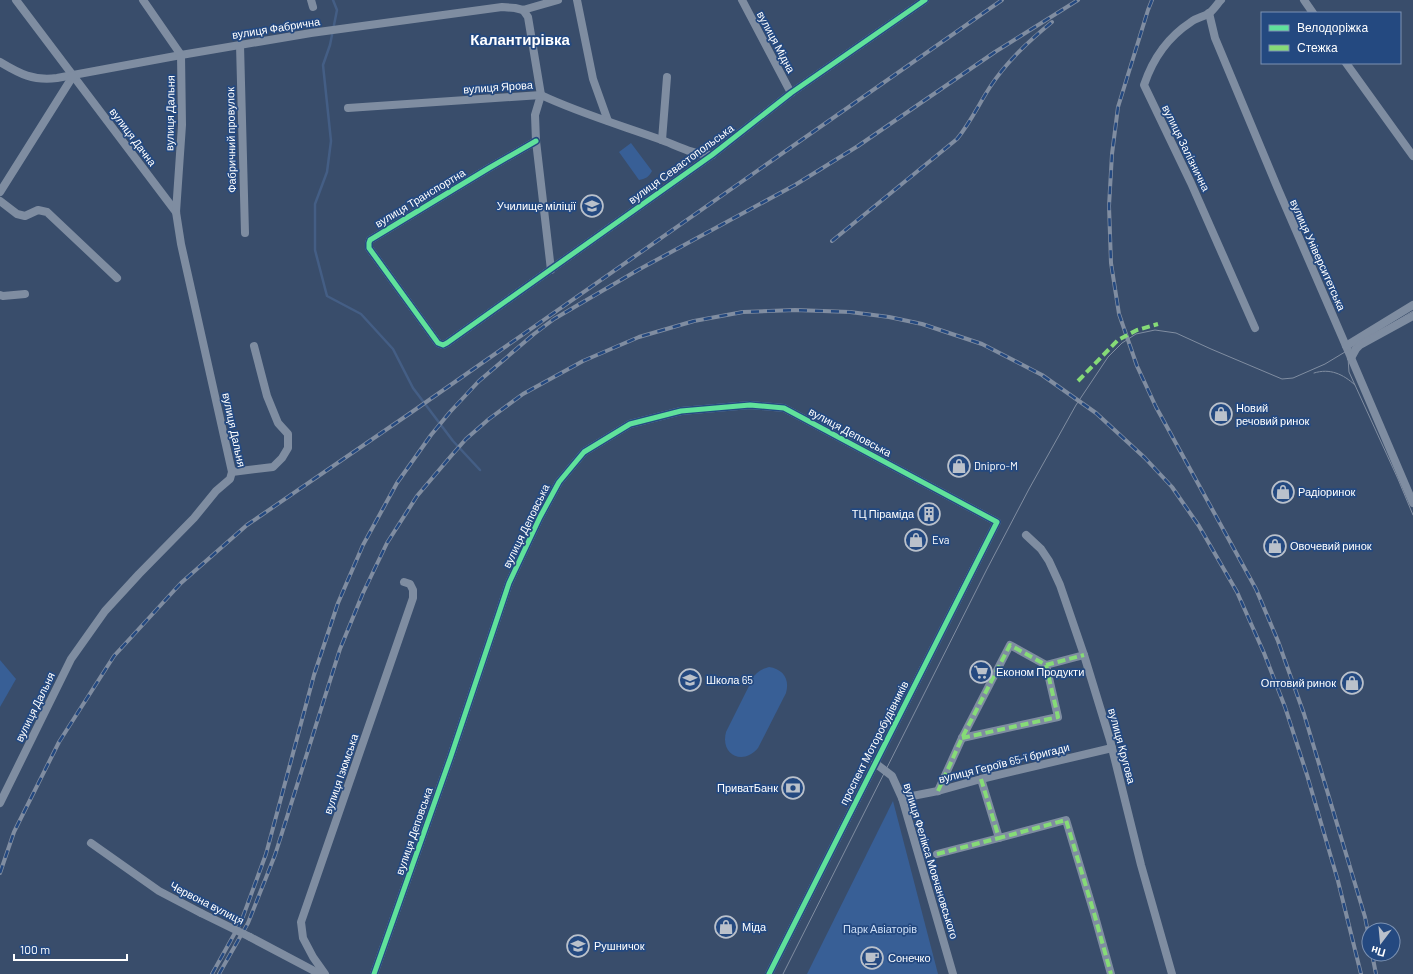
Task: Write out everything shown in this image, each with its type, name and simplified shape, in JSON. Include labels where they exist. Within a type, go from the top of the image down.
[{"type":"street","name":"вулиця Дачна","points":[[16,0],[176,212]]},
{"type":"street","points":[[143,0],[181,55]]},
{"type":"street","name":"вулиця Фабрична","points":[[0,62],[30,77],[44,80],[311,33],[502,7],[523,10],[532,3],[558,0]]},
{"type":"street","points":[[577,0],[593,79],[608,121]]},
{"type":"street","name":"вулиця Мідна","points":[[742,0],[791,93]]},
{"type":"street","name":"вулиця Севастопольська","points":[[447,343],[552,270],[712,155],[791,93],[925,0]]},
{"type":"street","name":"вулиця Залізнична","points":[[1221,0],[1209,13],[1192,21],[1176,33],[1165,45],[1149,71],[1144,85],[1191,183],[1255,328]]},
{"type":"street","points":[[1304,0],[1311,12]]},
{"type":"street","points":[[523,10],[528,17],[541,95],[535,115],[536,141],[552,270]]},
{"type":"street","name":"вулиця Університетська","points":[[1209,13],[1216,38],[1278,189],[1413,503]]},
{"type":"street","name":"Фабричний провулок","points":[[240,45],[245,234]]},
{"type":"street","name":"вулиця Дальня","points":[[0,802],[71,659],[105,611],[194,518],[216,491],[230,479],[232,472],[181,244],[176,212],[182,125],[181,55]]},
{"type":"street","points":[[1347,64],[1413,156]]},
{"type":"street","points":[[0,192],[73,76]]},
{"type":"street","points":[[662,140],[667,77]]},
{"type":"street","name":"вулиця Ярова","points":[[348,108],[541,95],[564,106],[662,140],[694,153],[712,155]]},
{"type":"street","name":"вулиця Транспортна","points":[[447,343],[442,345],[438,343],[369,248],[370,240],[536,141]]},
{"type":"street","points":[[0,201],[17,214],[25,216],[38,210],[47,212],[117,278]]},
{"type":"street","points":[[0,295],[26,294]]},
{"type":"street","points":[[1346,346],[1413,305]]},
{"type":"street","points":[[1351,358],[1360,345],[1413,316]]},
{"type":"street","points":[[232,472],[273,467],[282,458],[288,448],[288,434],[278,423],[267,396],[254,346]]},
{"type":"street","name":"вулиця Деповська","points":[[374,974],[451,756],[509,583],[540,517],[559,482],[584,452],[630,424],[681,411],[750,405],[784,408],[997,522]]},
{"type":"street","name":"проспект Моторобудівників","points":[[769,974],[997,522]]},
{"type":"street","name":"вулиця Кругова","points":[[1026,536],[1041,548],[1049,561],[1065,598],[1112,748],[1141,865],[1172,974]]},
{"type":"street","name":"вулиця Ізюмська","points":[[325,974],[313,957],[303,938],[301,922],[413,598],[413,590],[410,584],[404,582]]},
{"type":"street","points":[[938,792],[962,738],[1010,645],[1046,665],[1084,655]]},
{"type":"street","points":[[962,738],[1058,717],[1046,665]]},
{"type":"street","name":"вулиця Героїв 65-ї бригади","points":[[902,798],[938,792],[981,779],[1112,748]]},
{"type":"street","name":"вулиця Фелікса Мовчановського","points":[[875,763],[892,776],[902,798],[953,974]]},
{"type":"street","points":[[981,779],[999,838]]},
{"type":"street","points":[[937,854],[1066,820],[1111,974]]},
{"type":"street","name":"Червона вулиця","points":[[91,842],[159,891],[320,974]]},
{"type":"green space","points":[[631,143],[652,171],[643,179],[639,180],[619,152]]},
{"type":"green space","points":[[0,660],[16,679],[0,707]]},
{"type":"green space","points":[[769,667],[782,672],[787,683],[786,693],[758,748],[746,756],[740,757],[734,755],[726,747],[726,732],[754,676],[760,670]]},
{"type":"green space","name":"Парк Авіаторів","points":[[893,801],[938,974],[807,974]]},
{"type":"waterway","points":[[333,0],[337,10],[330,45],[323,65],[331,141],[327,172],[315,204],[315,250],[327,296],[361,314],[393,349],[413,388],[453,441],[480,470]]},
{"type":"tram line","points":[[783,974],[987,569],[1029,489],[1076,405],[1108,357],[1122,343],[1136,334],[1155,330],[1176,333],[1282,379],[1293,378],[1325,364],[1413,311]]},
{"type":"tram line","points":[[1354,346],[1348,358],[1349,372],[1413,515]]},
{"type":"tram line","points":[[1314,373],[1325,371],[1336,373],[1355,385]]},
{"type":"railway","points":[[0,873],[14,832],[59,742],[114,656],[181,583],[247,525],[409,414],[1002,0]]},
{"type":"railway","points":[[212,974],[241,922],[266,854],[314,675],[338,603],[363,545],[397,483],[431,435],[450,412],[479,381],[554,319],[638,270],[795,185],[858,146],[995,52],[1078,0]]},
{"type":"railway","points":[[1152,0],[1118,107],[1112,154],[1109,206],[1111,263],[1119,314],[1137,366],[1156,407],[1256,589],[1278,641],[1304,714],[1366,922]]},
{"type":"railway","points":[[832,241],[957,139],[990,87],[1011,60],[1052,22]]},
{"type":"railway","points":[[219,974],[248,923],[275,855],[340,649],[363,593],[387,543],[417,496],[451,456],[466,439],[489,419],[523,394],[583,361],[639,337],[694,321],[743,312],[795,310],[850,312],[889,317],[922,324],[982,344],[1042,375],[1096,413],[1145,458],[1172,487],[1199,526],[1237,592],[1264,653],[1285,707],[1307,775],[1338,881],[1361,974]]},
{"type":"railway","points":[[1374,962],[1376,974]]},
{"type":"marked path","points":[[1078,381],[1118,340],[1137,330],[1158,324]]},
{"type":"marked path","points":[[938,791],[962,738],[1010,645],[1046,665],[1084,655]]},
{"type":"marked path","points":[[962,738],[1058,717],[1046,665]]},
{"type":"marked path","points":[[981,779],[999,838],[1066,820],[1111,974]]},
{"type":"marked path","points":[[937,854],[999,838]]},
{"type":"cycle path","points":[[536,141],[370,240],[369,248],[438,343],[443,345],[447,343],[712,155],[791,93],[925,0]]},
{"type":"cycle path","points":[[374,974],[451,756],[509,583],[540,517],[559,482],[584,452],[630,424],[681,411],[750,405],[784,408],[997,522],[769,974]]},
{"type":"place","name":"Училище міліції","points":[[592,206]]},
{"type":"place","name":"Новий речовий ринок","points":[[1221,414]]},
{"type":"place","name":"Dnipro-M","points":[[959,466]]},
{"type":"place","name":"Радіоринок","points":[[1283,492]]},
{"type":"place","name":"ТЦ Піраміда","points":[[929,514]]},
{"type":"place","name":"Eva","points":[[916,540]]},
{"type":"place","name":"Овочевий ринок","points":[[1275,546]]},
{"type":"place","name":"Економ Продукти","points":[[981,672]]},
{"type":"place","name":"Школа 65","points":[[690,680]]},
{"type":"place","name":"Оптовий ринок","points":[[1352,683]]},
{"type":"place","name":"ПриватБанк","points":[[793,788]]},
{"type":"place","name":"Міда","points":[[726,927]]},
{"type":"place","name":"Рушничок","points":[[578,946]]},
{"type":"place","name":"Сонечко","points":[[872,958]]},
{"type":"district","name":"Калантирівка","points":[[520,40]]}]
